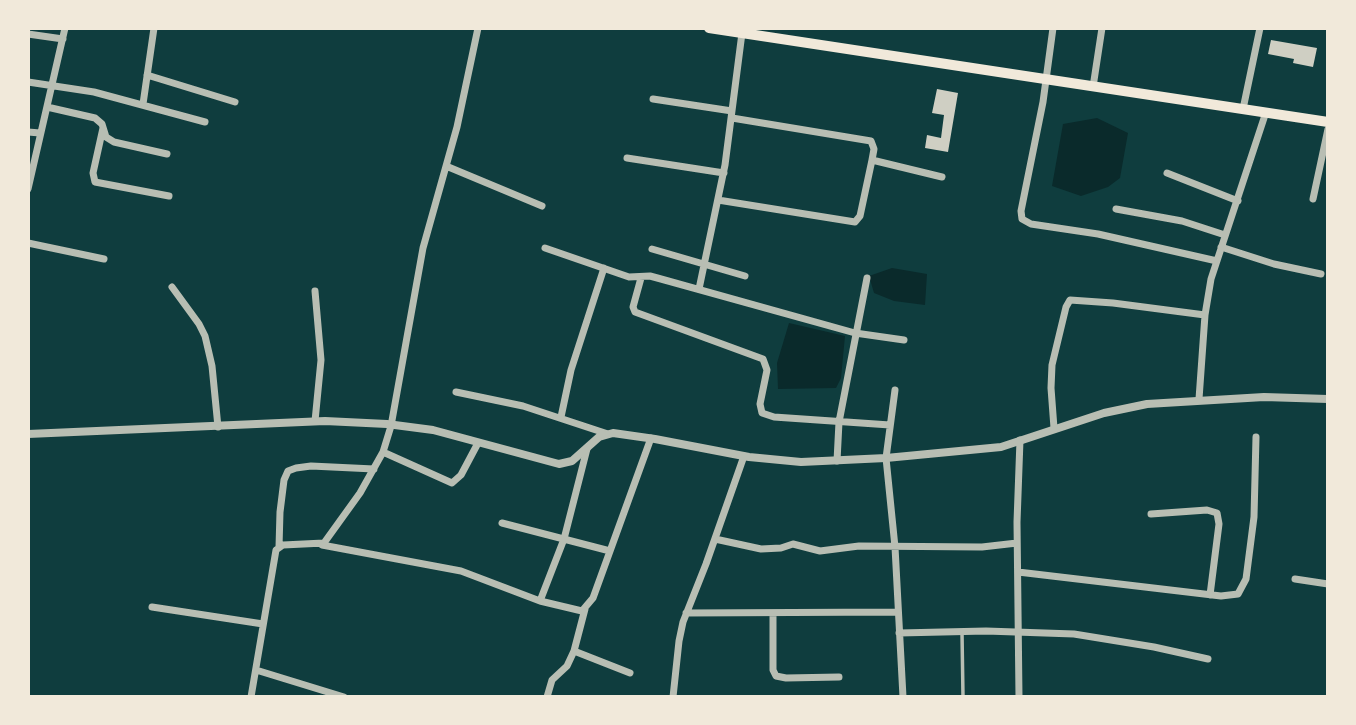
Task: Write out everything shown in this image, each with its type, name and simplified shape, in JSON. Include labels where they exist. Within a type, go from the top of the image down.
[{"type":"main road","points":[[709,28],[1328,122]]},
{"type":"street","points":[[28,190],[65,28]]},
{"type":"street","points":[[143,104],[154,28]]},
{"type":"street","points":[[320,544],[327,540],[374,469],[383,452],[391,426],[423,248],[446,166],[478,28]]},
{"type":"street","points":[[1053,28],[1040,123],[1021,211],[1022,219],[1031,224],[1098,234],[1217,261]]},
{"type":"street","points":[[1093,87],[1102,28]]},
{"type":"street","points":[[1243,109],[1260,28]]},
{"type":"street","points":[[699,289],[724,173],[742,33]]},
{"type":"street","points":[[28,34],[63,39]]},
{"type":"street","points":[[147,75],[235,102]]},
{"type":"street","points":[[28,82],[53,84],[143,104],[205,122]]},
{"type":"street","points":[[653,99],[871,141],[874,149],[860,216],[855,222],[718,200]]},
{"type":"street","points":[[47,107],[95,118],[103,127],[106,136],[114,142],[167,154]]},
{"type":"street","points":[[1199,400],[1205,315],[1217,261],[1266,112]]},
{"type":"street","points":[[103,127],[93,173],[94,182],[169,196]]},
{"type":"street","points":[[1312,199],[1328,129]]},
{"type":"street","points":[[28,131],[40,133]]},
{"type":"street","points":[[627,159],[724,173]]},
{"type":"street","points":[[872,160],[942,177]]},
{"type":"street","points":[[446,166],[542,205]]},
{"type":"street","points":[[1167,173],[1238,201]]},
{"type":"street","points":[[1116,209],[1182,221],[1225,235]]},
{"type":"street","points":[[28,243],[104,259]]},
{"type":"street","points":[[1221,247],[1275,264],[1321,274]]},
{"type":"street","points":[[545,248],[629,276],[650,276],[855,333],[904,340]]},
{"type":"street","points":[[652,249],[745,276]]},
{"type":"street","points":[[561,417],[571,370],[604,268]]},
{"type":"street","points":[[641,278],[633,307],[635,312],[763,359],[767,370],[760,404],[762,414],[890,425]]},
{"type":"street","points":[[837,461],[839,422],[867,278]]},
{"type":"street","points":[[172,287],[200,324],[205,336],[212,366],[218,427]]},
{"type":"street","points":[[315,291],[321,366],[315,421]]},
{"type":"street","points":[[1054,429],[1052,365],[1070,300],[1205,315]]},
{"type":"street","points":[[895,390],[886,458],[895,547],[903,697]]},
{"type":"street","points":[[456,392],[523,406],[608,434],[651,438],[744,456],[801,462],[886,458],[1001,447],[1104,413],[1147,404],[1264,397],[1328,399]]},
{"type":"street","points":[[28,434],[315,421],[433,430],[559,464],[572,461],[596,440],[608,434]]},
{"type":"street","points":[[1018,572],[1210,595],[1238,594],[1246,579],[1254,517],[1256,437]]},
{"type":"street","points":[[547,697],[552,680],[567,666],[574,651],[585,610],[593,598],[651,438]]},
{"type":"street","points":[[1019,697],[1017,543],[1020,440]]},
{"type":"street","points":[[383,452],[452,484],[461,475],[478,443]]},
{"type":"street","points":[[540,601],[564,539],[587,449]]},
{"type":"street","points":[[673,697],[680,633],[744,456]]},
{"type":"street","points":[[251,697],[274,555],[279,547],[280,512],[284,480],[288,471],[311,466],[374,469]]},
{"type":"street","points":[[1151,513],[1207,510],[1217,513],[1219,524],[1210,595]]},
{"type":"street","points":[[502,523],[610,551]]},
{"type":"street","points":[[715,539],[761,549],[793,544],[820,551],[859,546],[982,547],[1017,543]]},
{"type":"street","points":[[279,547],[320,544],[461,571],[540,601],[578,612],[585,610]]},
{"type":"street","points":[[1295,579],[1328,584]]},
{"type":"street","points":[[152,607],[263,624]]},
{"type":"street","points":[[686,613],[898,612]]},
{"type":"street","points":[[773,614],[773,670],[776,676],[839,677]]},
{"type":"street","points":[[899,633],[1019,631],[1090,636],[1208,659]]},
{"type":"street","points":[[574,651],[630,673]]},
{"type":"street","points":[[256,670],[344,697]]},
{"type":"lane","points":[[962,632],[963,697]]},
{"type":"water","points":[[1097,118],[1128,133],[1120,178],[1108,187],[1081,196],[1052,186],[1063,124]]},
{"type":"water","points":[[892,268],[927,274],[925,305],[894,301],[874,293],[869,276]]},
{"type":"water","points":[[789,323],[845,336],[841,378],[836,388],[778,389],[777,363]]},
{"type":"building","points":[[1271,40],[1317,48],[1313,67],[1293,63],[1294,59],[1268,54]]},
{"type":"building","points":[[937,89],[958,93],[948,152],[925,148],[927,135],[941,138],[944,115],[932,113]]}]
